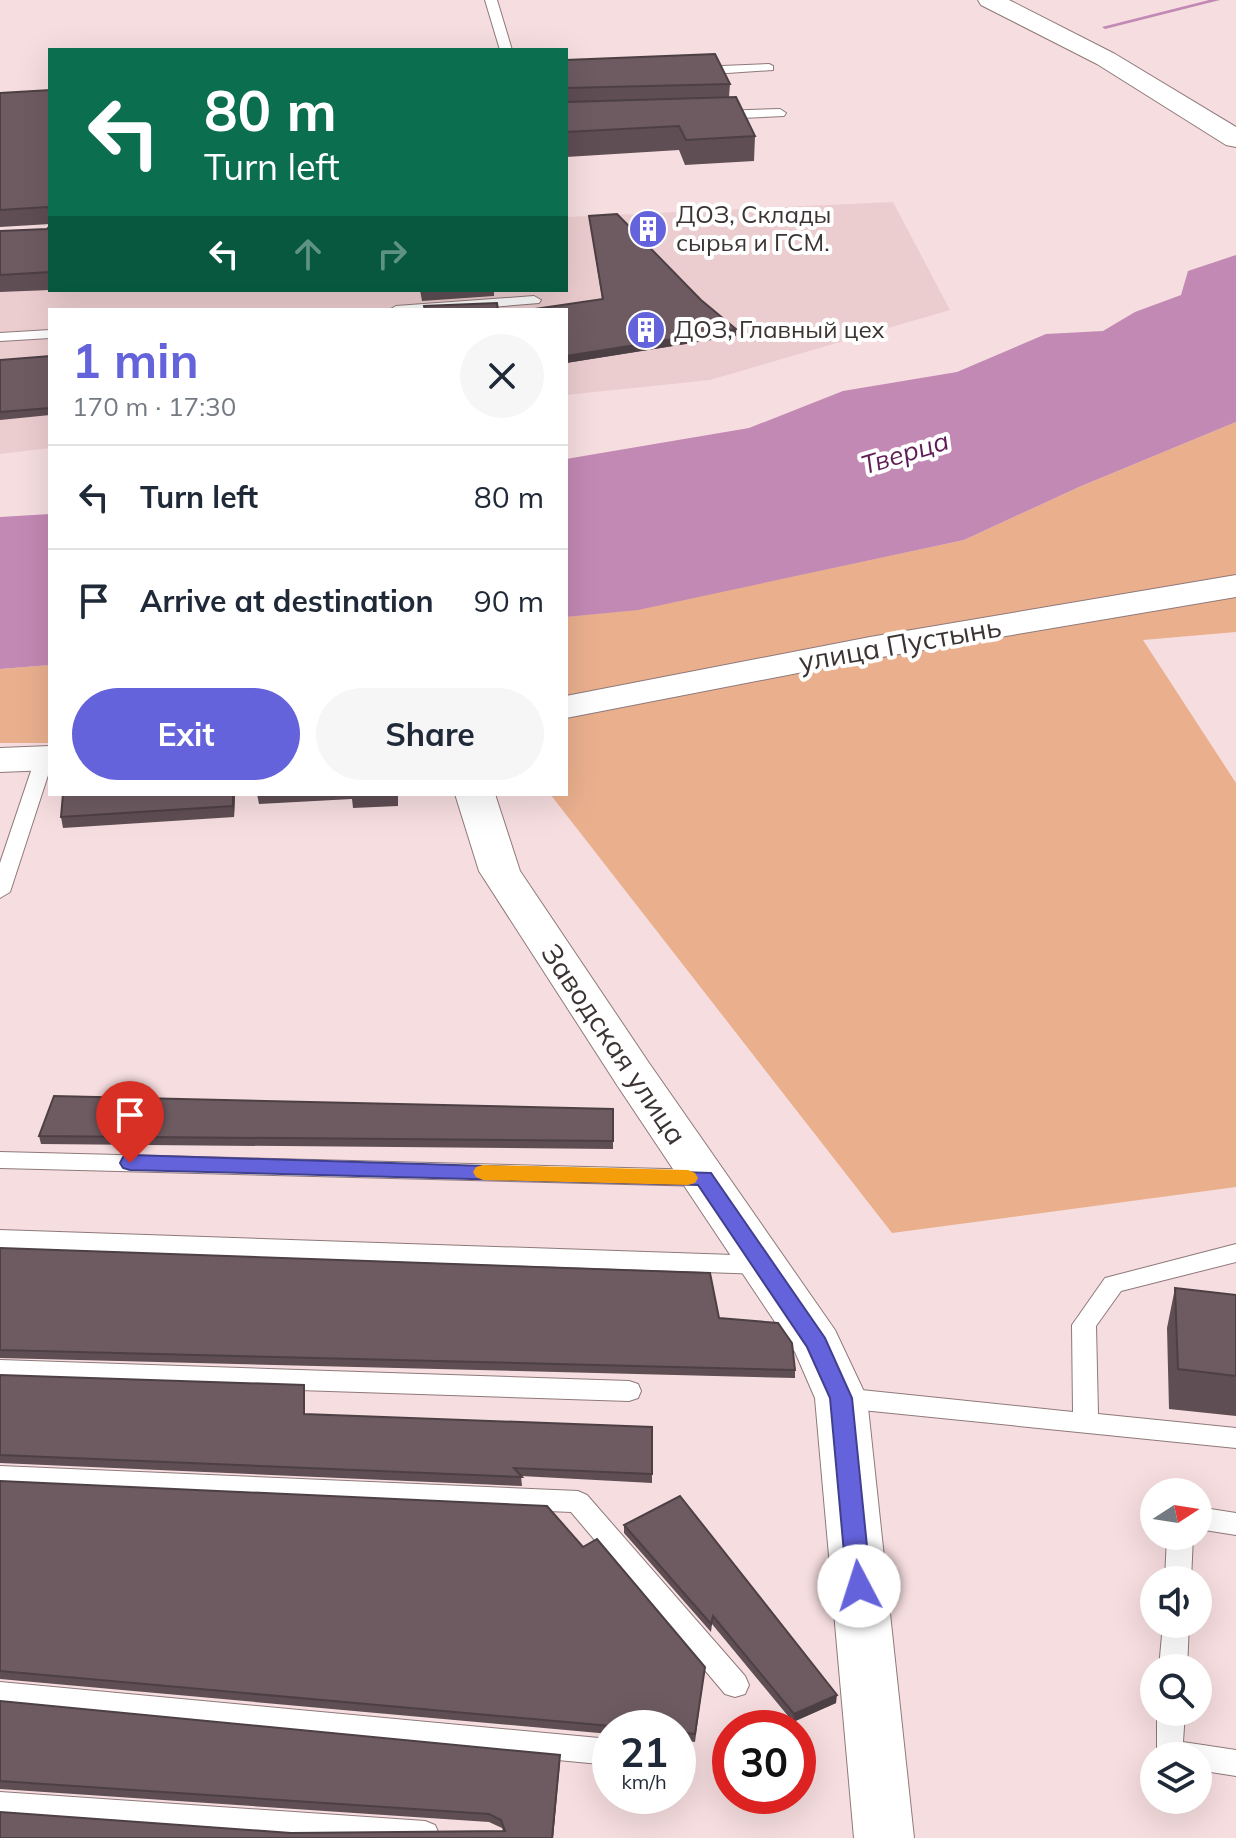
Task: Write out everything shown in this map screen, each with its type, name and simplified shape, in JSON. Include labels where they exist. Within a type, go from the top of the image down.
[{"type":"street","points":[[990,0],[1106,59],[1233,134]]},
{"type":"street","name":"улица Пустынь","points":[[568,707],[870,648],[1236,586]]},
{"type":"street","points":[[0,760],[47,758]]},
{"type":"street","name":"Заводская улица","points":[[476,796],[500,871],[817,1344],[841,1398],[884,1838]]},
{"type":"lane","points":[[491,0],[505,48]]},
{"type":"lane","points":[[691,72],[769,68]]},
{"type":"lane","points":[[704,115],[780,113]]},
{"type":"lane","points":[[424,308],[534,300]]},
{"type":"lane","points":[[0,337],[48,334]]},
{"type":"lane","points":[[0,892],[47,758]]},
{"type":"lane","points":[[0,1160],[704,1178]]},
{"type":"lane","points":[[0,1239],[763,1265]]},
{"type":"lane","points":[[1086,1422],[1084,1325],[1113,1284],[1236,1253]]},
{"type":"lane","points":[[0,1370],[629,1391]]},
{"type":"lane","points":[[841,1398],[1236,1438]]},
{"type":"lane","points":[[0,1476],[578,1502],[735,1685]]},
{"type":"lane","points":[[1212,1520],[1236,1524]]},
{"type":"lane","points":[[0,1694],[592,1750]]},
{"type":"lane","points":[[1212,1759],[1236,1763]]},
{"type":"lane","points":[[0,1805],[457,1836]]},
{"type":"shaded area","points":[[893,202],[950,310],[710,380],[568,395],[568,308],[48,308],[48,448],[0,454],[0,243],[48,241],[48,292],[568,292],[568,217]]},
{"type":"shaded area","points":[[1236,422],[1236,632],[1143,640],[1236,783],[1236,1187],[892,1233],[552,796],[568,796],[568,617],[638,609],[964,540],[1079,487]]},
{"type":"shaded area","points":[[48,665],[48,743],[0,743],[0,669]]},
{"type":"water","name":"Тверца","points":[[1236,255],[1236,422],[1079,487],[964,540],[638,610],[568,617],[568,459],[749,428],[843,391],[957,372],[1046,334],[1103,331],[1135,312],[1181,295],[1188,271]]},
{"type":"water","points":[[48,514],[48,665],[0,669],[0,517]]},
{"type":"building","points":[[715,54],[730,84],[568,88],[568,60]]},
{"type":"building","points":[[48,90],[48,208],[0,210],[0,93]]},
{"type":"building","points":[[736,97],[755,136],[686,140],[679,126],[568,132],[568,102]]},
{"type":"building","points":[[617,214],[701,300],[736,329],[568,356],[568,308],[542,308],[603,299],[589,216]]},
{"type":"building","points":[[47,229],[48,272],[0,275],[0,231]]},
{"type":"building","points":[[497,303],[498,308],[424,308]]},
{"type":"building","points":[[48,356],[48,408],[0,412],[0,360]]},
{"type":"building","points":[[63,796],[233,796],[233,806],[61,817]]},
{"type":"building","points":[[54,1096],[613,1109],[613,1141],[39,1136]]},
{"type":"building","points":[[0,1248],[710,1273],[719,1318],[778,1323],[792,1343],[795,1370],[0,1350]]},
{"type":"building","points":[[1175,1288],[1236,1295],[1236,1376],[1178,1369]]},
{"type":"building","points":[[0,1375],[304,1385],[304,1414],[652,1427],[652,1474],[514,1468],[522,1477],[0,1455]]},
{"type":"building","points":[[0,1481],[547,1506],[583,1547],[597,1539],[705,1667],[696,1727],[696,1710],[592,1710],[592,1724],[0,1671]]},
{"type":"building","points":[[680,1496],[837,1695],[803,1710],[791,1710],[713,1616],[711,1624],[624,1525]]},
{"type":"building","points":[[0,1701],[560,1755],[552,1838],[0,1838],[0,1812],[291,1833],[505,1831],[501,1820],[489,1814],[0,1781]]},
{"type":"waterway","points":[[1105,27],[1217,0]]},
{"type":"slow traffic","points":[[483,1172],[688,1178]]},
{"type":"place","name":"ДОЗ, Склады сырья и ГСМ.","points":[[648,229]]},
{"type":"place","name":"ДОЗ, Главный цех","points":[[646,330]]},
{"type":"route","points":[[130,1163],[704,1178],[817,1344],[841,1398],[859,1586]]}]
